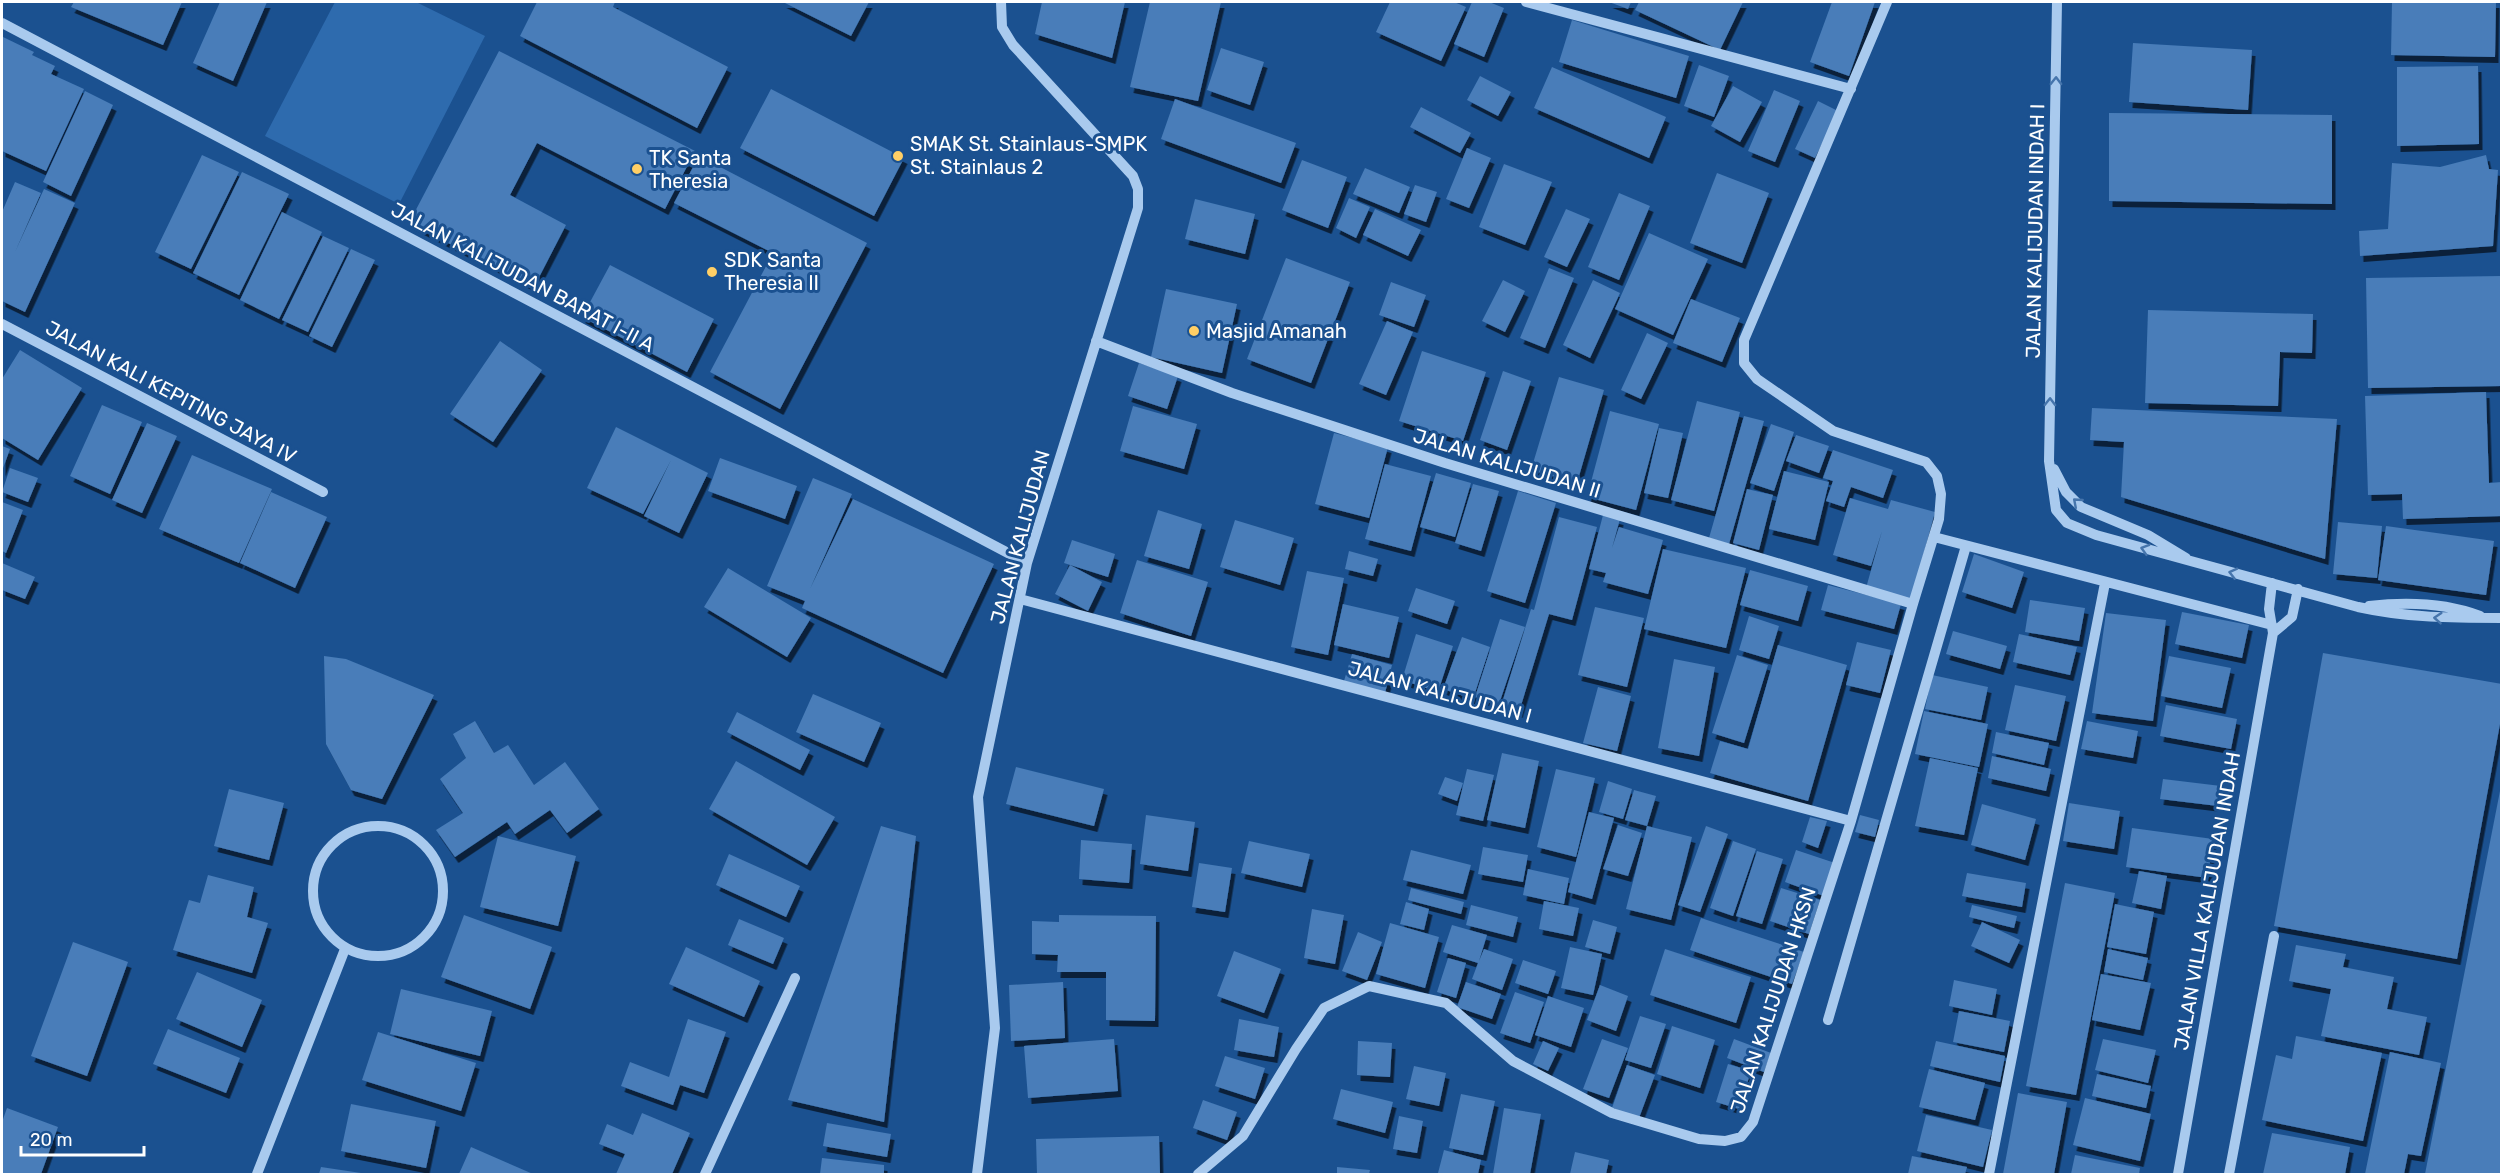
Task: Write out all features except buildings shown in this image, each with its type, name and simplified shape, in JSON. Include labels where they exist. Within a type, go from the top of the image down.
[{"type":"street","name":"JALAN KALIJUDAN","points":[[977,1174],[995,1028],[978,797],[1027,563],[1138,208],[1138,189],[1133,176],[1013,45],[1002,27],[1001,2]]},
{"type":"street","points":[[1526,2],[1851,89]]},
{"type":"street","name":"JALAN KALIJUDAN HKSN","points":[[1198,1174],[1243,1136],[1296,1048],[1324,1008],[1369,986],[1446,1003],[1513,1061],[1612,1113],[1699,1139],[1725,1141],[1741,1137],[1753,1122],[1851,821],[1939,519],[1941,494],[1937,476],[1926,462],[1833,431],[1757,379],[1744,363],[1744,340],[1887,2]]},
{"type":"street","name":"JALAN KALIJUDAN INDAH I","points":[[2057,2],[2049,461],[2056,510],[2067,523],[2096,535],[2358,607],[2394,615],[2459,619],[2502,618]]},
{"type":"street","name":"JALAN KALIJUDAN BARAT I-II A","points":[[2,23],[1027,563]]},
{"type":"street","name":"JALAN KALI KEPITING JAYA IV","points":[[2,324],[323,492]]},
{"type":"street","name":"JALAN KALIJUDAN II","points":[[1096,341],[1232,393],[1445,463],[1913,604]]},
{"type":"street","name":"JALAN KALIJUDAN INDAH I","points":[[2049,461],[2066,492],[2081,507],[2169,546],[2194,563]]},
{"type":"street","points":[[1934,537],[2272,629],[2292,617],[2298,590]]},
{"type":"street","points":[[1828,1020],[1966,546]]},
{"type":"street","points":[[1989,1174],[2105,583]]},
{"type":"street","name":"JALAN VILLA KALIJUDAN INDAH","points":[[2178,1174],[2272,629],[2269,609],[2272,583]]},
{"type":"street","name":"JALAN KALIJUDAN I","points":[[1020,599],[1851,821]]},
{"type":"street","points":[[371,825],[411,833],[439,863],[443,904],[423,940],[386,957],[345,949],[317,918],[312,878],[322,860],[333,842],[371,825]]},
{"type":"street","points":[[2229,1174],[2274,936]]},
{"type":"street","points":[[257,1174],[345,949]]},
{"type":"street","points":[[705,1174],[795,978]]},
{"type":"shaded area","points":[[335,2],[416,2],[485,36],[399,204],[265,136]]},
{"type":"place","name":"SMAK St. Stainlaus-SMPK St. Stainlaus 2","points":[[898,156]]},
{"type":"place","name":"TK Santa Theresia","points":[[637,169]]},
{"type":"place","name":"SDK Santa Theresia II","points":[[712,272]]},
{"type":"place","name":"Masjid Amanah","points":[[1194,331]]}]
